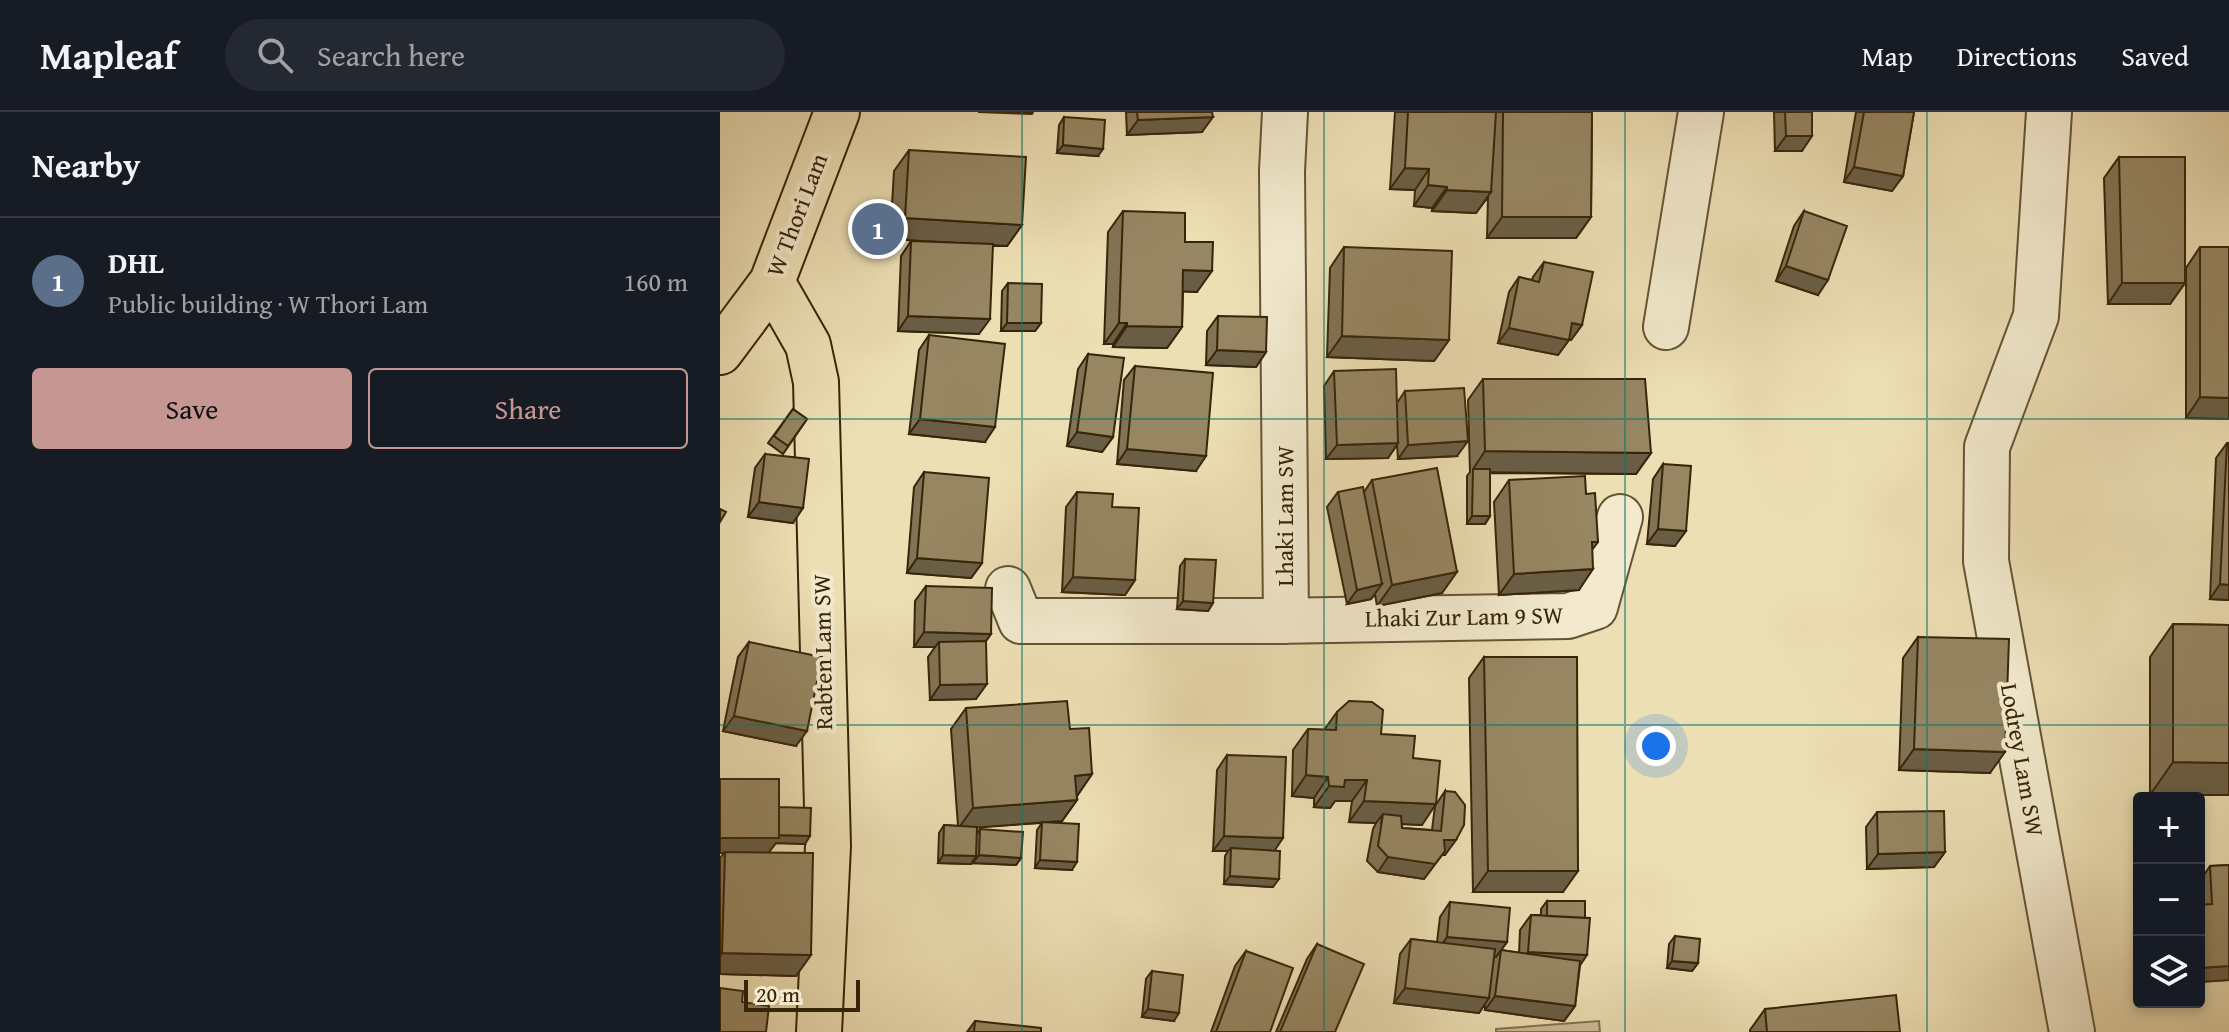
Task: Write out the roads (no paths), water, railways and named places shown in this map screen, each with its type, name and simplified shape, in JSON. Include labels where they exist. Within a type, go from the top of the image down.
[{"type":"main road","name":"W Thori Lam","points":[[720,352],[772,282],[837,112]]},
{"type":"main road","name":"Rabten Lam SW","points":[[772,282],[808,345],[816,382],[828,846],[819,1032]]},
{"type":"street","name":"Lhaki Lam SW","points":[[1008,589],[1021,621],[1286,621],[1282,171],[1285,112]]},
{"type":"street","points":[[1666,327],[1701,112]]},
{"type":"street","name":"Lodrey Lam SW","points":[[2049,112],[2036,316],[1987,447],[1986,561],[2072,1032]]},
{"type":"street","name":"Lhaki Zur Lam 9 SW","points":[[1286,621],[1568,616],[1595,607],[1620,517]]},
{"type":"place","name":"DHL","points":[[878,229]]}]
